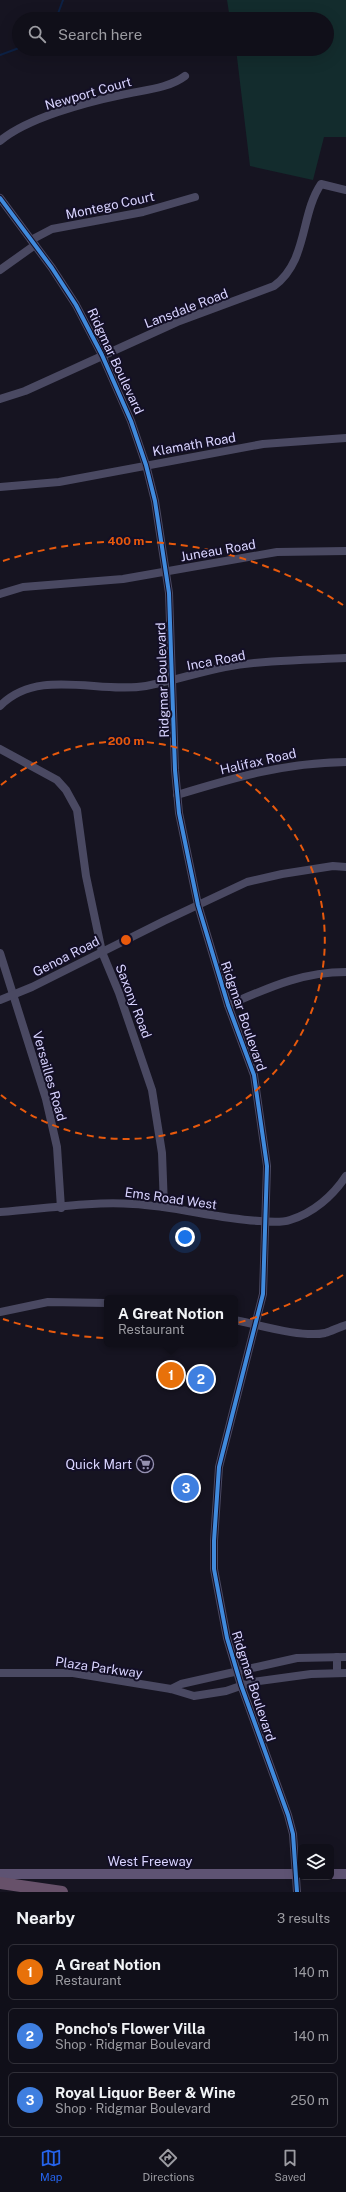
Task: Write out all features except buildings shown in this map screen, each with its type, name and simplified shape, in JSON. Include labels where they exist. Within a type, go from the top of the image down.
[{"type":"highway","points":[[0,1883],[62,1892]]},
{"type":"main road","name":"West Freeway","points":[[0,1874],[298,1881]]},
{"type":"main road","points":[[334,1874],[346,1874]]},
{"type":"street","name":"Newport Court","points":[[0,141],[18,129],[41,119],[114,96],[171,84],[185,76]]},
{"type":"street","name":"Lansdale Road","points":[[0,399],[25,390],[177,322],[253,295],[281,281],[298,255],[311,202],[321,184],[346,190]]},
{"type":"street","name":"Montego Court","points":[[0,270],[52,229],[136,213],[195,197]]},
{"type":"street","name":"Ridgmar Boulevard","points":[[0,198],[76,305],[102,355],[131,421],[146,465],[155,501],[166,571],[171,630],[177,795],[179,813],[198,905],[228,1005],[254,1075],[267,1166],[267,1222],[264,1283],[219,1467],[214,1541],[214,1569],[227,1638],[236,1670],[288,1815],[293,1834],[298,1881]]},
{"type":"street","name":"Klamath Road","points":[[0,487],[34,486],[263,444],[346,438]]},
{"type":"street","name":"Juneau Road","points":[[0,594],[23,587],[123,579],[277,552],[346,551]]},
{"type":"street","name":"Inca Road","points":[[0,706],[17,694],[41,687],[65,684],[121,689],[146,686],[225,667],[261,662],[346,658]]},
{"type":"street","name":"Saxony Road","points":[[0,749],[57,780],[74,802],[79,820],[86,876],[102,952],[119,993],[152,1090],[162,1153],[164,1207]]},
{"type":"street","name":"Halifax Road","points":[[177,795],[250,773],[284,766],[311,762],[346,762]]},
{"type":"street","name":"Genoa Road","points":[[0,1000],[247,882],[269,876],[333,866],[346,867]]},
{"type":"street","name":"Versailles Road","points":[[0,953],[46,1099],[57,1147],[61,1208]]},
{"type":"street","points":[[228,1005],[298,977],[316,973],[346,972]]},
{"type":"street","name":"Ems Road West","points":[[0,1212],[118,1203],[164,1207],[238,1220],[267,1222],[290,1221],[307,1213],[329,1197],[346,1176]]},
{"type":"street","points":[[0,1312],[48,1302],[104,1303]]},
{"type":"street","points":[[238,1321],[282,1330],[314,1334],[325,1333],[346,1325]]},
{"type":"street","points":[[337,1657],[337,1673]]},
{"type":"street","points":[[171,1689],[181,1684],[236,1670],[297,1658],[346,1657]]},
{"type":"street","name":"Plaza Parkway","points":[[0,1673],[73,1673],[171,1689],[194,1696],[226,1691],[241,1685],[311,1674],[346,1673]]},
{"type":"green space","points":[[227,0],[346,0],[346,137],[324,137],[313,180],[250,166],[237,56],[334,56],[334,12],[229,12]]},
{"type":"waterway","points":[[59,12],[63,0]]},
{"type":"waterway","points":[[0,55],[12,51]]},
{"type":"cycle path","points":[[0,198],[52,268],[76,305],[102,355],[131,421],[146,465],[155,501],[169,593],[175,770],[179,813],[198,905],[228,1005],[254,1075],[267,1166],[263,1294],[219,1467],[214,1541],[214,1569],[227,1638],[241,1685],[288,1815],[293,1834],[297,1892]]},
{"type":"place","name":"A Great Notion","points":[[171,1375]]},
{"type":"place","name":"Poncho's Flower Villa","points":[[201,1379]]},
{"type":"place","name":"Quick Mart","points":[[145,1464]]},
{"type":"place","name":"Royal Liquor Beer & Wine","points":[[186,1488]]}]
